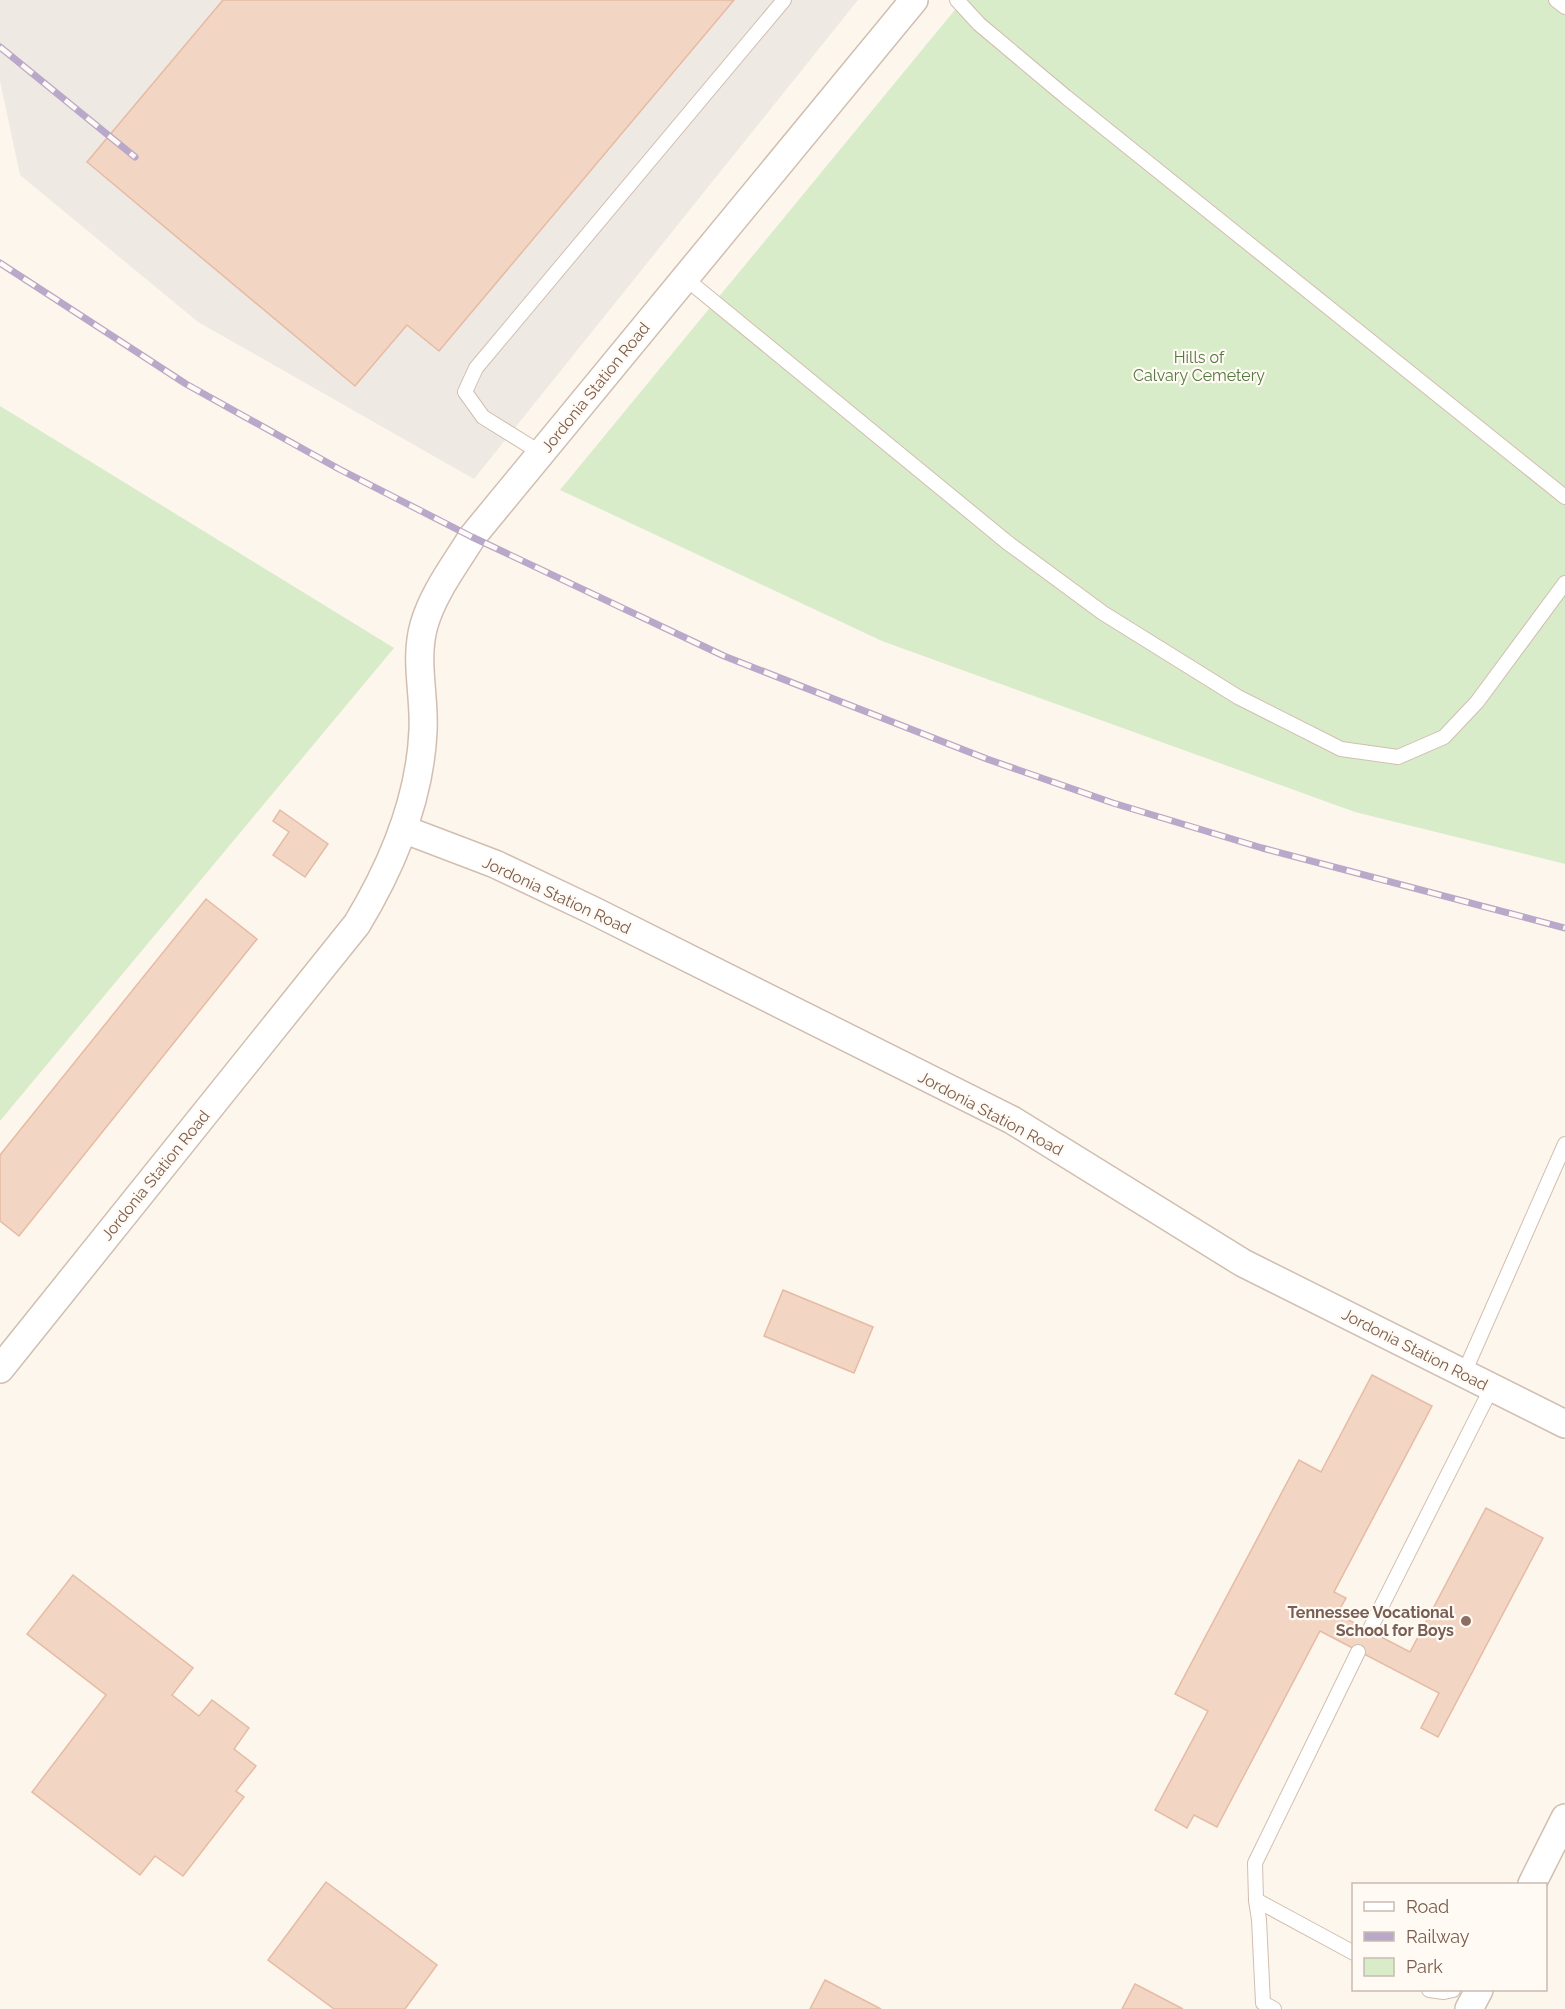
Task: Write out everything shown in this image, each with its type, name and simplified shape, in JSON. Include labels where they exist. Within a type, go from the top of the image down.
[{"type":"street","name":"Jordonia Station Road","points":[[0,1369],[357,924],[378,889],[404,829],[419,769],[422,739],[419,660],[423,627],[433,600],[472,537],[914,0]]},
{"type":"street","name":"Jordonia Station Road","points":[[404,829],[495,864],[592,910],[1011,1120],[1243,1263],[1565,1424]]},
{"type":"street","points":[[1532,1883],[1565,1818]]},
{"type":"street","points":[[1469,2009],[1478,1991]]},
{"type":"lane","points":[[541,453],[483,417],[465,392],[476,368],[784,0]]},
{"type":"lane","points":[[957,0],[979,24],[1066,97],[1565,498]]},
{"type":"lane","points":[[1556,0],[1565,7]]},
{"type":"lane","points":[[685,278],[1008,543],[1103,613],[1238,698],[1341,749],[1398,757],[1444,737],[1477,702],[1565,583]]},
{"type":"lane","points":[[1464,1373],[1565,1144]]},
{"type":"lane","points":[[1370,1629],[1492,1388]]},
{"type":"lane","points":[[1274,2009],[1263,2003],[1260,1920],[1256,1900],[1254,1863],[1358,1652]]},
{"type":"lane","points":[[1256,1900],[1352,1952]]},
{"type":"shaded area","points":[[0,0],[858,0],[474,479],[198,322],[20,175],[0,81]]},
{"type":"green space","name":"Hills of Calvary Cemetery","points":[[963,0],[1565,0],[1565,864],[1355,812],[882,641],[560,490]]},
{"type":"green space","points":[[0,406],[394,648],[0,1121]]},
{"type":"building","points":[[223,0],[734,0],[439,351],[407,325],[355,386],[87,162]]},
{"type":"building","points":[[280,810],[328,844],[305,877],[273,855],[289,832],[273,821]]},
{"type":"building","points":[[206,899],[257,939],[19,1236],[0,1221],[0,1155]]},
{"type":"building","points":[[783,1290],[873,1327],[854,1373],[764,1336]]},
{"type":"building","points":[[1372,1375],[1432,1406],[1334,1592],[1346,1598],[1337,1614],[1410,1652],[1486,1508],[1543,1538],[1438,1737],[1421,1728],[1439,1693],[1320,1631],[1217,1827],[1194,1815],[1187,1828],[1155,1810],[1208,1711],[1175,1694],[1299,1460],[1321,1472]]},
{"type":"building","points":[[73,1575],[193,1668],[172,1695],[199,1716],[212,1700],[249,1728],[234,1749],[256,1766],[236,1791],[244,1797],[183,1876],[155,1856],[140,1875],[32,1792],[106,1695],[27,1634]]},
{"type":"building","points":[[326,1882],[437,1965],[405,2009],[334,2009],[268,1960]]},
{"type":"building","points":[[825,1980],[881,2009],[810,2009]]},
{"type":"building","points":[[1135,1984],[1183,2009],[1122,2009]]},
{"type":"railway","points":[[0,47],[135,157]]},
{"type":"railway","points":[[0,263],[186,384],[339,469],[472,537],[724,656],[987,759],[1113,803],[1262,848],[1565,928]]},
{"type":"place","name":"Tennessee Vocational School for Boys","points":[[1466,1621]]}]
